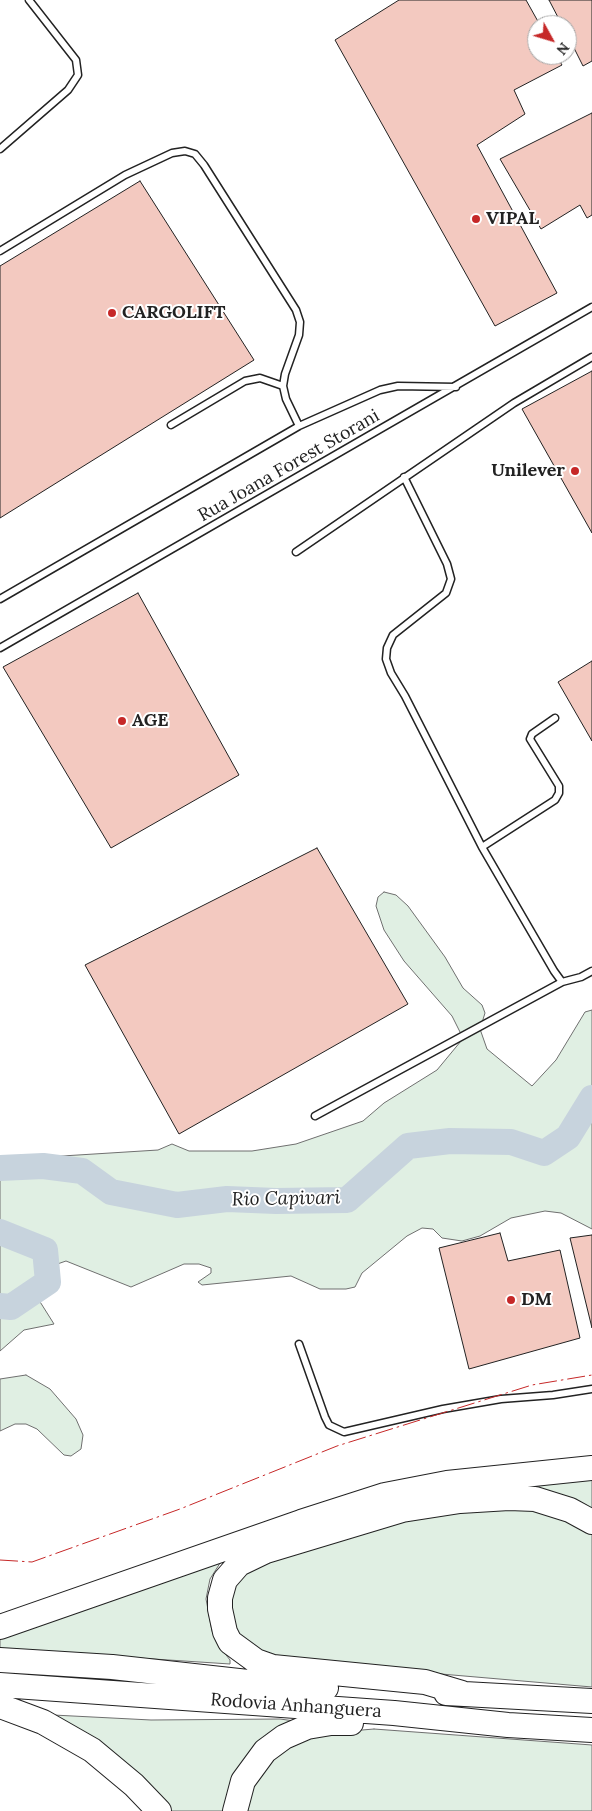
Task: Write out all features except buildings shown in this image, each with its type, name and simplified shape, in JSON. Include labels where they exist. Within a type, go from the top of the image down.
[{"type":"highway","points":[[0,1628],[301,1522],[385,1495],[447,1483],[592,1468]]},
{"type":"highway","points":[[462,1693],[425,1682],[273,1667],[256,1661],[230,1642],[225,1632],[220,1609],[220,1598],[225,1580],[239,1564],[266,1551],[402,1510],[460,1501],[509,1498],[536,1499],[570,1510],[592,1522]]},
{"type":"highway","name":"Rodovia Anhanguera","points":[[0,1660],[112,1668],[266,1684],[592,1701]]},
{"type":"highway","name":"Rodovia Anhanguera","points":[[0,1685],[394,1713],[508,1725],[592,1730]]},
{"type":"highway","points":[[0,1706],[43,1722],[92,1750],[134,1785],[159,1811]]},
{"type":"highway","points":[[235,1811],[243,1781],[265,1751],[284,1737],[307,1727],[340,1722],[508,1725]]},
{"type":"lane","points":[[0,149],[68,90],[78,75],[76,60],[29,0]]},
{"type":"lane","points":[[0,252],[125,175],[172,153],[185,151],[195,154],[204,165],[296,310],[300,322],[299,335],[284,374],[283,386],[286,399],[299,426]]},
{"type":"lane","name":"Rua Joana Forest Storani","points":[[0,648],[457,387],[592,307]]},
{"type":"lane","points":[[296,552],[514,403],[592,357]]},
{"type":"lane","points":[[171,425],[246,381],[260,378],[283,386]]},
{"type":"lane","points":[[0,599],[299,426],[380,390],[398,386],[457,387]]},
{"type":"lane","points":[[404,477],[447,564],[451,579],[446,593],[393,635],[387,648],[386,659],[390,673],[405,696],[482,847],[562,982]]},
{"type":"lane","points":[[482,847],[555,800],[559,793],[558,786],[530,739],[532,734],[555,718]]},
{"type":"lane","points":[[315,1116],[562,982],[581,977],[592,971]]},
{"type":"lane","points":[[299,1344],[329,1425],[344,1432],[472,1404],[592,1388]]},
{"type":"green space","points":[[384,892],[396,895],[408,906],[445,957],[463,988],[482,1005],[485,1013],[480,1029],[487,1049],[532,1086],[556,1060],[585,1012],[592,1010],[592,1229],[561,1213],[545,1211],[511,1218],[480,1236],[462,1241],[442,1238],[433,1229],[422,1228],[407,1236],[362,1273],[355,1287],[346,1289],[320,1289],[291,1276],[202,1285],[198,1282],[211,1273],[211,1268],[199,1264],[184,1264],[131,1287],[66,1261],[43,1269],[37,1297],[54,1324],[24,1330],[0,1351],[0,1173],[19,1162],[46,1157],[158,1150],[172,1144],[189,1151],[252,1151],[296,1144],[363,1121],[384,1103],[437,1070],[461,1041],[461,1034],[452,1016],[404,961],[384,930],[376,906],[378,897]]},
{"type":"green space","points":[[26,1375],[50,1389],[76,1419],[83,1435],[81,1449],[71,1456],[64,1455],[37,1429],[26,1424],[15,1424],[0,1431],[0,1379]]},
{"type":"green space","points":[[592,1479],[592,1516],[421,1496]]},
{"type":"green space","points":[[535,1508],[592,1532],[592,1687],[325,1664],[265,1655],[237,1636],[229,1593],[233,1583],[262,1562],[431,1513]]},
{"type":"green space","points":[[222,1560],[210,1579],[206,1599],[212,1631],[220,1647],[230,1660],[230,1664],[0,1649],[0,1639]]},
{"type":"green space","points":[[53,1715],[151,1720],[280,1719],[302,1722],[228,1811],[171,1811]]},
{"type":"green space","points":[[374,1729],[592,1745],[592,1811],[243,1811],[246,1800],[269,1759],[290,1744],[316,1734]]},
{"type":"waterway","name":"Rio Capivari","points":[[0,1168],[43,1166],[82,1171],[111,1192],[177,1205],[227,1199],[276,1201],[347,1200],[408,1146],[450,1141],[511,1142],[544,1153],[568,1137],[592,1098]]},
{"type":"waterway","name":"Rio Capivari","points":[[0,1232],[45,1250],[48,1282],[11,1307],[0,1306]]},
{"type":"power","points":[[0,1560],[32,1562],[180,1509],[337,1446],[532,1385],[592,1375]]},
{"type":"place","name":"VIPAL","points":[[476,219]]},
{"type":"place","name":"CARGOLIFT","points":[[112,313]]},
{"type":"place","name":"Unilever","points":[[575,471]]},
{"type":"place","name":"AGE","points":[[122,721]]},
{"type":"place","name":"DM","points":[[511,1300]]}]
